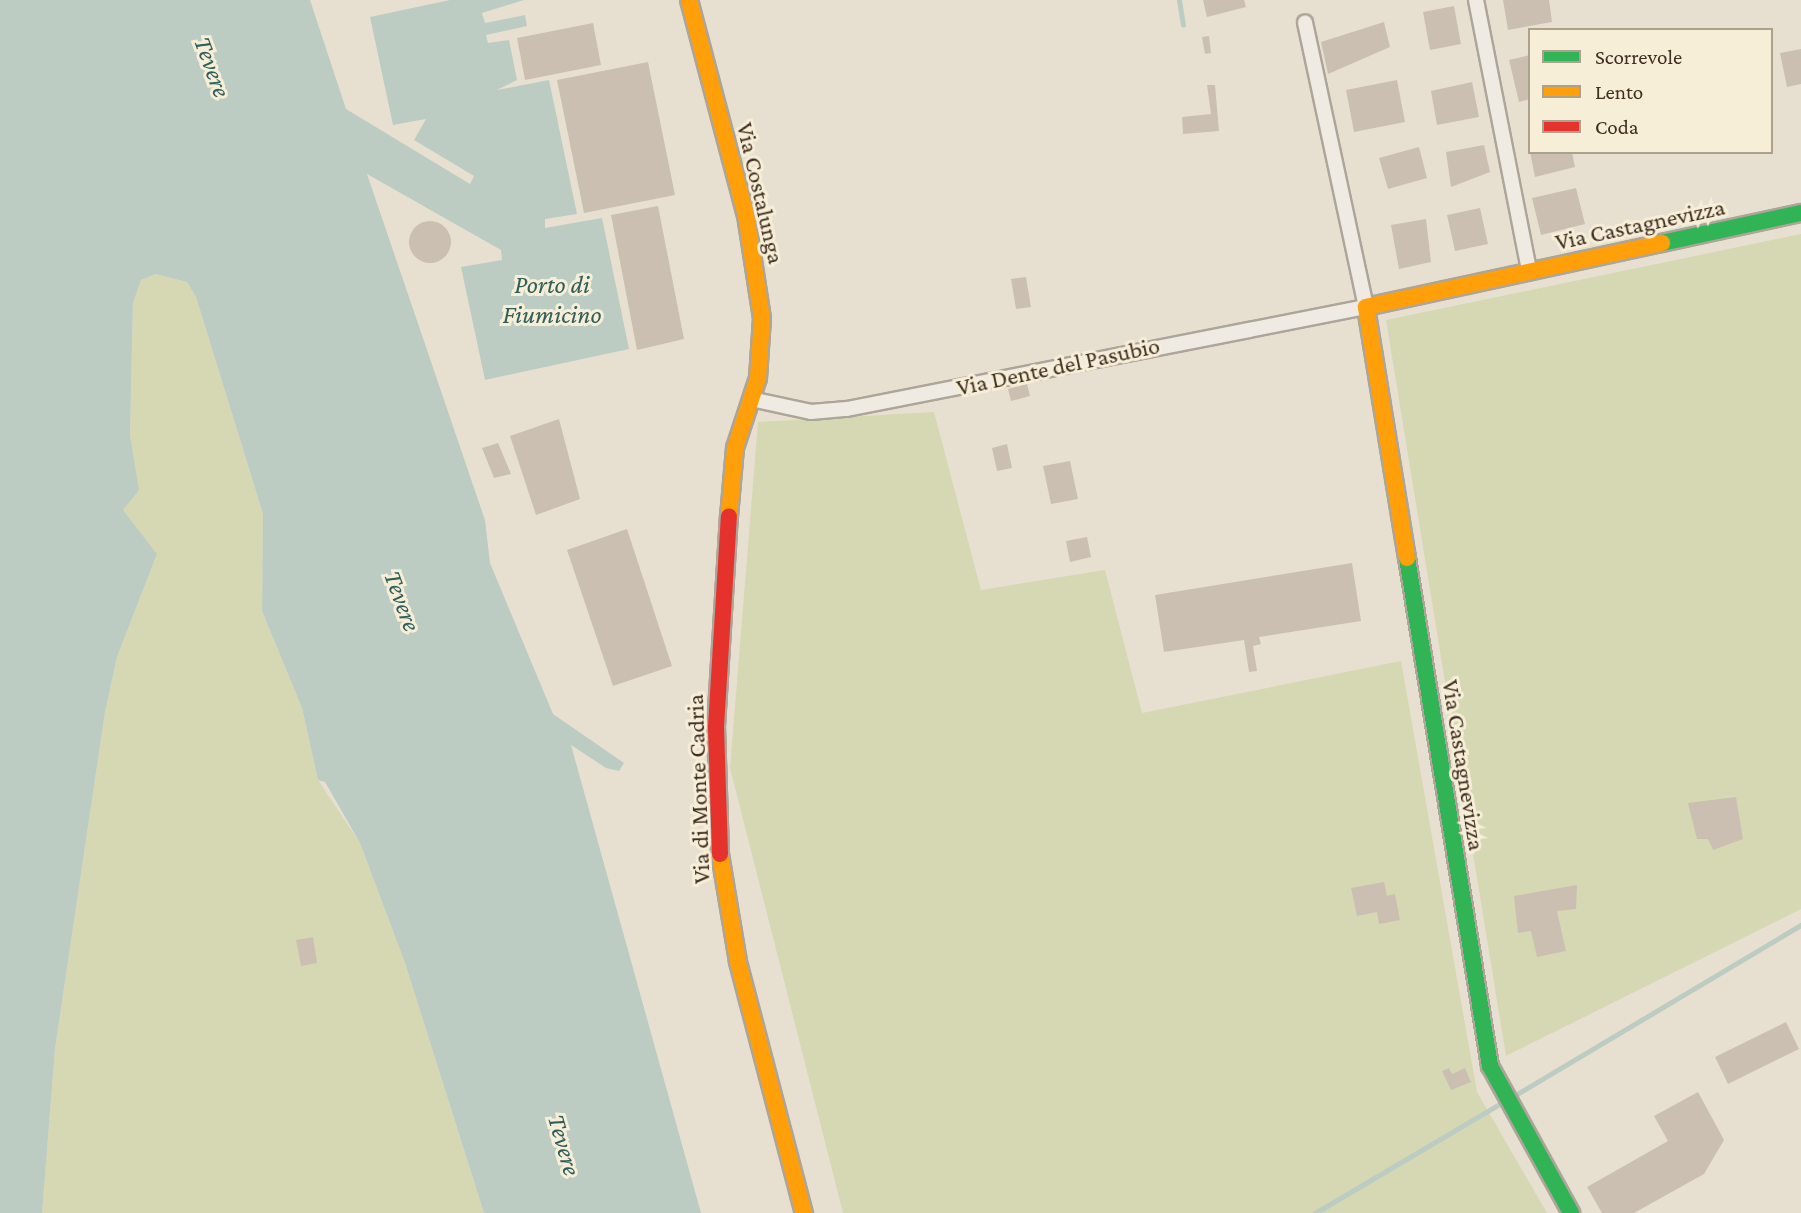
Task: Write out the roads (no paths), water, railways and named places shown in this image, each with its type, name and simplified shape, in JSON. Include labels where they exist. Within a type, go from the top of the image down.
[{"type":"street","name":"Via Costalunga","points":[[689,0],[754,261],[762,344],[751,399]]},
{"type":"street","points":[[1476,0],[1529,271]]},
{"type":"street","name":"Via Castagnevizza","points":[[1305,22],[1366,307],[1490,1066],[1571,1213]]},
{"type":"street","name":"Via Castagnevizza","points":[[1366,307],[1801,213]]},
{"type":"street","name":"Via Dente del Pasubio","points":[[751,399],[811,412],[847,409],[1366,307]]},
{"type":"street","name":"Via di Monte Cadria","points":[[751,399],[735,448],[726,545],[717,684],[718,844],[733,942],[804,1213]]},
{"type":"water","points":[[0,0],[310,0],[346,109],[470,184],[474,176],[414,140],[426,119],[393,125],[370,17],[450,0],[524,0],[482,13],[485,23],[525,15],[527,26],[486,35],[488,43],[509,40],[517,80],[497,90],[549,80],[577,214],[545,219],[545,228],[602,218],[629,349],[485,380],[461,267],[502,260],[501,250],[367,174],[485,520],[490,563],[553,714],[624,763],[619,771],[606,768],[571,745],[701,1213],[484,1213],[405,963],[360,843],[325,782],[318,780],[302,708],[262,611],[263,514],[196,297],[187,282],[155,274],[141,280],[133,303],[130,435],[139,490],[123,510],[157,554],[117,657],[105,712],[55,1049],[42,1213],[0,1213]]},
{"type":"waterway","points":[[1179,0],[1183,25]]},
{"type":"waterway","points":[[1512,1097],[1801,925]]},
{"type":"waterway","points":[[1315,1213],[1503,1102]]},
{"type":"water label","name":"Tevere","points":[[212,67]]},
{"type":"water label","name":"Porto di Fiumicino","points":[[552,300]]},
{"type":"water label","name":"Tevere","points":[[402,601]]},
{"type":"water label","name":"Tevere","points":[[564,1145]]}]
